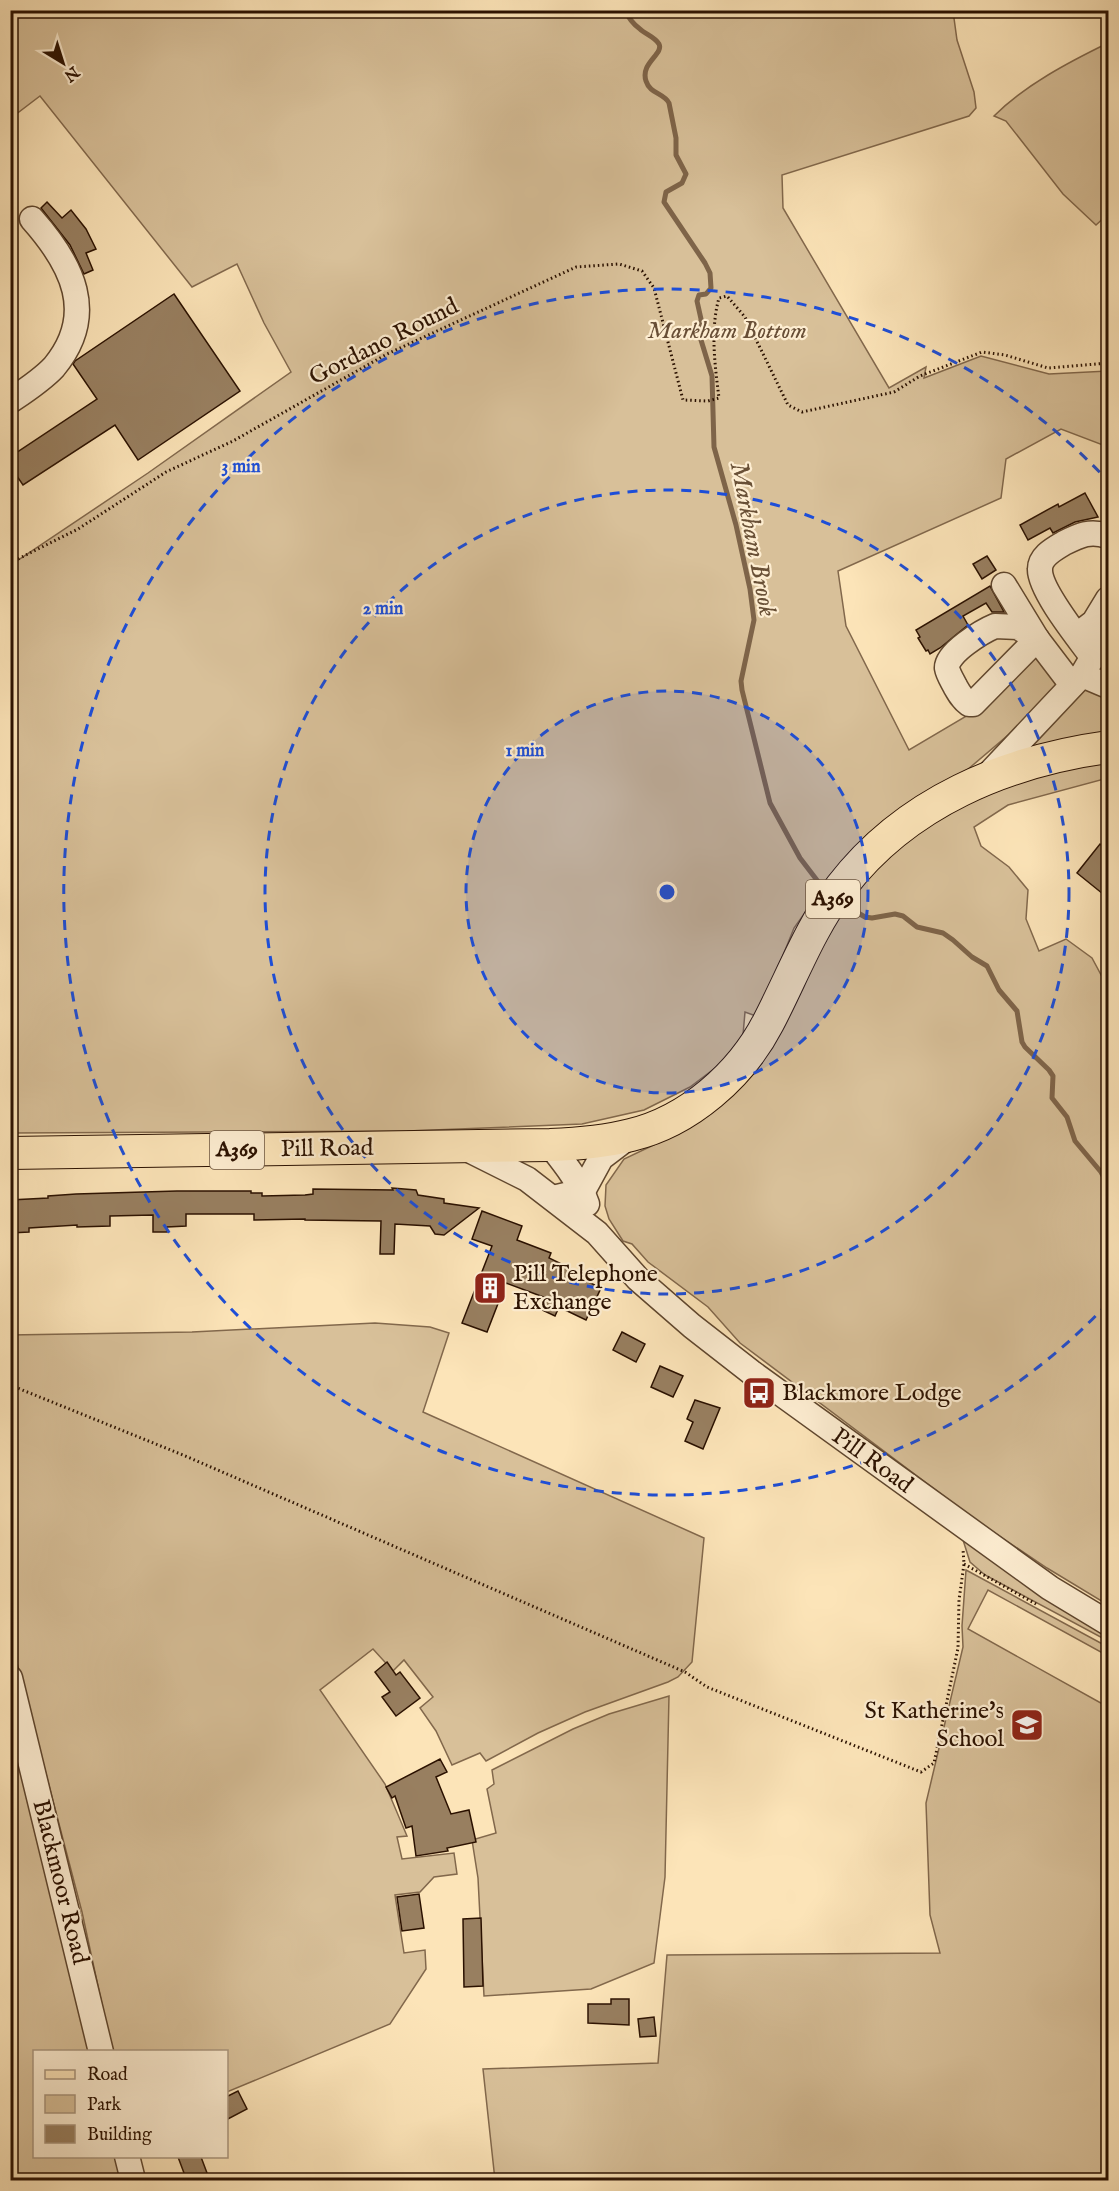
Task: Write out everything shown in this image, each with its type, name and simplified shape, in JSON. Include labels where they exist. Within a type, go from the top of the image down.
[{"type":"main road","name":"A369","points":[[464,1147],[583,1143],[632,1135],[664,1123],[688,1110],[733,1073],[750,1054],[769,1022],[817,924],[841,886],[875,849],[934,804],[985,778],[1049,757],[1108,747]]},
{"type":"main road","name":"Pill Road","points":[[10,1153],[464,1147]]},
{"type":"street","points":[[10,401],[52,368],[66,351],[76,326],[77,301],[74,283],[55,246],[32,219]]},
{"type":"street","points":[[1082,673],[1077,635],[1043,583],[1040,569],[1042,560],[1052,550],[1084,533],[1108,536]]},
{"type":"street","points":[[1004,585],[1037,639],[1082,673],[1108,686]]},
{"type":"street","points":[[1077,635],[1094,622],[1108,599]]},
{"type":"street","points":[[985,778],[1082,673],[1108,632]]},
{"type":"street","points":[[553,1198],[583,1191],[601,1158],[632,1135]]},
{"type":"street","points":[[527,1179],[526,1167],[540,1145]]},
{"type":"street","name":"Pill Road","points":[[540,1145],[570,1171],[583,1191],[597,1233]]},
{"type":"street","name":"Pill Road","points":[[464,1147],[527,1179],[553,1198],[597,1233],[638,1279],[692,1326],[751,1372],[1041,1582],[1108,1623]]},
{"type":"street","name":"Blackmoor Road","points":[[10,1678],[101,2050]]},
{"type":"street","points":[[127,2158],[133,2181]]},
{"type":"path","name":"Gordano Round","points":[[10,562],[78,529],[166,471],[233,441],[387,354],[576,267],[619,264],[642,271],[654,288],[683,400],[708,401],[720,398],[714,356],[716,308],[719,298],[727,296],[745,317],[788,405],[802,412],[894,392],[920,376],[982,352],[1005,356],[1048,369],[1108,363]]},
{"type":"path","points":[[10,1385],[183,1455],[685,1672],[707,1687],[921,1772],[934,1763],[958,1648],[959,1600],[964,1564]]},
{"type":"green space","name":"Markham Bottom","points":[[10,11],[953,11],[957,40],[974,92],[976,108],[969,116],[782,175],[783,208],[889,388],[926,367],[924,378],[981,356],[1049,374],[1108,371],[1108,447],[1061,429],[1006,459],[1001,498],[838,571],[846,626],[909,750],[975,711],[1037,647],[1065,687],[967,770],[924,794],[826,883],[794,928],[756,1016],[745,1012],[743,1035],[723,1062],[690,1087],[644,1110],[582,1124],[407,1131],[11,1133],[11,565],[148,473],[291,372],[264,323],[237,264],[192,287],[40,96],[11,118]]},
{"type":"green space","points":[[1108,43],[1108,214],[1096,225],[1063,194],[1006,121],[994,116],[1033,84]]},
{"type":"green space","points":[[1079,687],[1108,698],[1108,736],[1007,761]]},
{"type":"green space","points":[[1108,754],[1108,778],[1008,805],[974,827],[981,846],[1009,867],[1028,890],[1026,919],[1039,951],[1066,939],[1092,958],[1108,988],[1108,1605],[977,1521],[740,1343],[708,1307],[648,1262],[632,1244],[623,1241],[609,1219],[605,1206],[606,1185],[624,1159],[662,1141],[712,1111],[829,931],[867,878],[901,845],[968,800]]},
{"type":"green space","points":[[375,1323],[430,1327],[449,1333],[423,1412],[704,1538],[692,1662],[678,1677],[585,1712],[538,1733],[486,1761],[480,1753],[452,1765],[436,1731],[420,1708],[433,1697],[404,1660],[393,1671],[373,1649],[320,1690],[385,1784],[407,1836],[397,1837],[402,1859],[454,1853],[457,1874],[434,1877],[420,1892],[395,1895],[404,1953],[425,1950],[426,1969],[390,2024],[228,2092],[228,2050],[112,2050],[82,1912],[11,1640],[10,1335],[192,1332]]},
{"type":"green space","points":[[963,1540],[1108,1626],[1108,1641],[985,1575],[970,1562]]},
{"type":"green space","points":[[966,1570],[1108,1647],[1108,1656],[988,1590],[968,1629],[1108,1707],[1108,2180],[495,2180],[483,2069],[658,2063],[667,1955],[940,1953],[930,1915],[926,1803],[963,1647],[962,1626]]},
{"type":"green space","points":[[669,1696],[665,1877],[654,1963],[591,1989],[484,1996],[478,1878],[472,1840],[496,1833],[487,1789],[494,1784],[492,1770],[573,1729],[609,1714]]},
{"type":"green space","points":[[10,1713],[93,2050],[33,2050],[33,2158],[118,2158],[122,2180],[11,2180]]},
{"type":"building","points":[[47,202],[62,218],[71,210],[86,229],[96,249],[86,253],[93,270],[84,274],[70,245],[41,208]]},
{"type":"building","points":[[174,294],[240,391],[138,460],[115,425],[23,485],[10,466],[10,457],[97,399],[73,364],[75,361]]},
{"type":"building","points":[[1085,493],[1098,517],[1075,522],[1053,533],[1050,528],[1028,540],[1020,525],[1058,504],[1059,507]]},
{"type":"building","points":[[987,556],[996,570],[982,579],[973,564]]},
{"type":"building","points":[[990,586],[1004,612],[992,612],[986,603],[963,616],[968,625],[940,648],[930,654],[928,650],[926,651],[916,630]]},
{"type":"building","points":[[1100,844],[1108,851],[1108,898],[1077,873]]},
{"type":"building","points":[[392,1188],[416,1190],[418,1195],[444,1199],[444,1203],[479,1208],[444,1235],[435,1234],[430,1226],[395,1224],[394,1254],[380,1254],[381,1221],[254,1220],[254,1214],[186,1214],[186,1226],[167,1227],[167,1232],[153,1232],[153,1215],[110,1216],[110,1226],[77,1227],[77,1225],[29,1228],[29,1232],[10,1233],[10,1200],[76,1194],[177,1191],[251,1191],[251,1193],[262,1193],[262,1196],[305,1195],[313,1194],[313,1189],[393,1190]]},
{"type":"building","points":[[482,1211],[522,1226],[517,1240],[551,1253],[549,1258],[576,1271],[574,1275],[601,1288],[586,1320],[559,1307],[555,1316],[540,1309],[546,1298],[506,1283],[487,1332],[462,1323],[492,1246],[472,1239]]},
{"type":"building","points":[[622,1332],[645,1344],[636,1362],[613,1350]]},
{"type":"building","points":[[660,1366],[683,1376],[673,1397],[651,1387]]},
{"type":"building","points":[[695,1400],[720,1408],[703,1449],[685,1441],[693,1422],[687,1419]]},
{"type":"building","points":[[387,1662],[396,1675],[400,1672],[420,1698],[396,1716],[382,1697],[390,1692],[375,1672]]},
{"type":"building","points":[[440,1759],[447,1772],[436,1777],[451,1814],[469,1810],[476,1842],[447,1848],[448,1851],[416,1856],[412,1826],[406,1828],[395,1796],[392,1798],[386,1787]]},
{"type":"building","points":[[419,1894],[424,1928],[402,1931],[397,1897]]},
{"type":"building","points":[[481,1918],[483,1986],[464,1987],[463,1919]]},
{"type":"building","points":[[611,1999],[629,1999],[629,2025],[588,2023],[588,2004],[611,2004]]},
{"type":"building","points":[[654,2017],[656,2036],[640,2037],[638,2019]]},
{"type":"building","points":[[238,2091],[247,2109],[228,2119],[228,2096]]},
{"type":"building","points":[[178,2158],[201,2158],[210,2181],[187,2181]]},
{"type":"waterway","name":"Markham Brook","points":[[625,10],[635,25],[659,44],[660,48],[646,69],[646,81],[651,89],[669,103],[676,138],[676,155],[686,174],[682,183],[666,192],[664,202],[710,273],[711,288],[706,294],[699,295],[697,301],[701,319],[701,340],[712,376],[714,447],[736,525],[750,589],[754,620],[741,681],[742,690],[770,803],[800,858],[826,892]]},
{"type":"waterway","name":"Markham Brook","points":[[841,903],[865,917],[895,914],[903,916],[917,927],[943,933],[972,957],[987,966],[999,990],[1017,1011],[1022,1042],[1053,1076],[1052,1098],[1067,1117],[1075,1141],[1101,1172],[1108,1185]]},
{"type":"place","name":"Pill Telephone Exchange","points":[[490,1288]]},
{"type":"place","name":"Blackmore Lodge","points":[[759,1393]]},
{"type":"place","name":"St Katherine's School","points":[[1027,1725]]}]
